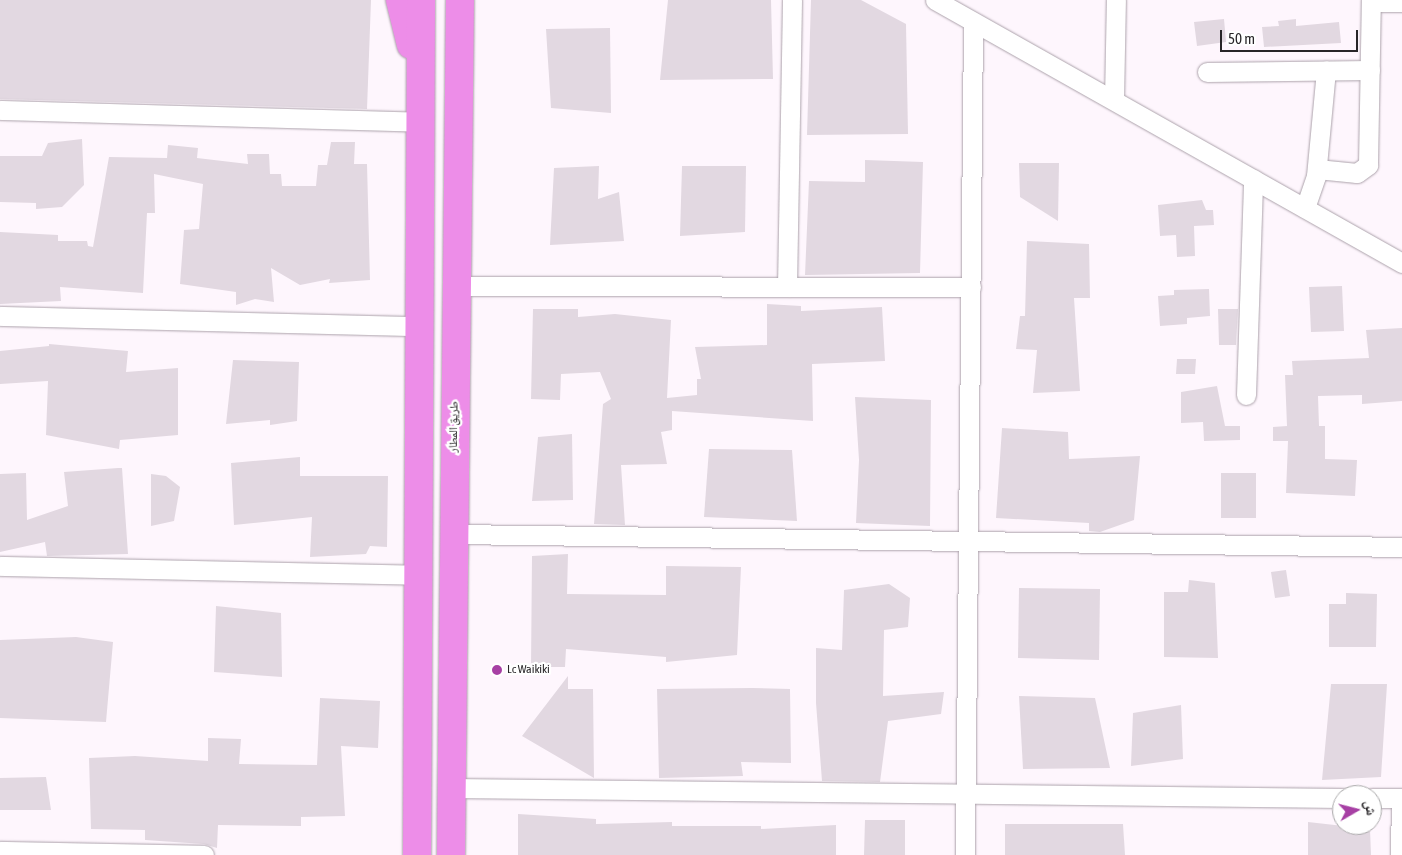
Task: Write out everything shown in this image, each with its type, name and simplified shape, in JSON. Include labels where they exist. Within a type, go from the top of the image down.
[{"type":"highway","points":[[400,0],[420,86]]},
{"type":"highway","points":[[417,855],[420,575],[421,0]]},
{"type":"highway","name":"طريق المطار","points":[[451,855],[460,0]]},
{"type":"highway","points":[[461,47],[475,0]]},
{"type":"street","points":[[787,287],[792,0]]},
{"type":"street","points":[[935,0],[1402,263]]},
{"type":"street","points":[[1114,100],[1116,0]]},
{"type":"street","points":[[1317,169],[1357,173],[1368,165],[1371,1],[1402,2]]},
{"type":"street","points":[[965,855],[973,22]]},
{"type":"street","points":[[1304,208],[1313,189],[1317,169],[1326,70]]},
{"type":"street","points":[[1206,72],[1370,70]]},
{"type":"street","points":[[0,110],[420,122]]},
{"type":"street","points":[[1246,394],[1253,179]]},
{"type":"street","points":[[456,286],[971,287]]},
{"type":"street","points":[[0,316],[420,326]]},
{"type":"street","points":[[453,534],[1402,547]]},
{"type":"street","points":[[0,566],[420,575]]},
{"type":"street","points":[[452,788],[1332,798]]},
{"type":"street","points":[[1382,798],[1401,798],[1400,855]]},
{"type":"street","points":[[0,851],[204,855]]},
{"type":"building","points":[[0,0],[371,0],[367,109],[0,99]]},
{"type":"building","points":[[668,0],[771,0],[773,79],[660,80]]},
{"type":"building","points":[[811,0],[861,0],[906,24],[908,134],[807,135]]},
{"type":"building","points":[[1224,19],[1226,42],[1197,46],[1194,22]]},
{"type":"building","points":[[1296,19],[1296,26],[1339,22],[1341,43],[1264,47],[1262,27],[1279,26],[1278,21]]},
{"type":"building","points":[[610,28],[611,113],[551,108],[546,29]]},
{"type":"building","points":[[82,139],[84,185],[62,207],[36,209],[36,203],[0,202],[0,156],[42,156],[48,143]]},
{"type":"building","points":[[331,142],[355,142],[354,164],[367,164],[370,280],[329,283],[330,279],[300,285],[271,268],[274,302],[255,299],[236,305],[236,292],[180,284],[184,230],[199,229],[203,184],[154,174],[155,213],[147,213],[143,293],[60,287],[61,301],[0,304],[0,232],[58,235],[58,241],[87,241],[88,246],[93,247],[109,157],[167,158],[168,145],[198,148],[197,158],[248,164],[247,154],[269,154],[270,174],[281,174],[282,186],[316,186],[318,165],[327,165]]},
{"type":"building","points":[[865,160],[923,162],[920,273],[805,275],[809,181],[865,182]]},
{"type":"building","points":[[1019,163],[1059,163],[1058,221],[1020,197]]},
{"type":"building","points":[[599,166],[598,199],[619,192],[624,241],[550,245],[554,168]]},
{"type":"building","points":[[682,166],[746,166],[745,232],[680,236]]},
{"type":"building","points":[[1202,200],[1206,210],[1213,210],[1214,225],[1194,226],[1195,256],[1177,257],[1176,235],[1160,236],[1158,205]]},
{"type":"building","points":[[1027,241],[1089,244],[1090,298],[1074,298],[1080,391],[1033,393],[1037,350],[1016,349],[1020,316],[1025,316]]},
{"type":"building","points":[[1342,286],[1344,331],[1311,332],[1309,287]]},
{"type":"building","points":[[1209,289],[1210,316],[1187,318],[1187,324],[1160,326],[1158,296],[1174,295],[1174,290]]},
{"type":"building","points":[[767,304],[801,306],[801,311],[882,307],[885,361],[812,364],[813,421],[672,411],[672,430],[661,432],[667,464],[621,465],[625,525],[594,524],[603,404],[611,399],[600,372],[561,374],[560,400],[531,399],[533,309],[578,309],[578,317],[615,314],[671,320],[667,398],[697,395],[697,379],[701,379],[695,347],[767,345]]},
{"type":"building","points":[[1218,309],[1238,309],[1236,345],[1219,345]]},
{"type":"building","points":[[1402,328],[1402,401],[1362,404],[1362,395],[1318,396],[1319,426],[1325,426],[1325,459],[1357,460],[1355,496],[1286,493],[1288,441],[1273,441],[1273,427],[1287,426],[1285,375],[1293,375],[1292,361],[1369,358],[1366,330]]},
{"type":"building","points":[[49,344],[128,351],[126,372],[178,368],[178,435],[120,440],[119,449],[46,435],[48,381],[0,384],[0,351],[49,346]]},
{"type":"building","points":[[1177,359],[1196,359],[1195,374],[1176,374]]},
{"type":"building","points":[[233,360],[299,362],[297,421],[270,425],[270,420],[226,424]]},
{"type":"building","points":[[1217,386],[1225,426],[1240,426],[1240,440],[1204,441],[1203,422],[1181,423],[1181,392]]},
{"type":"building","points":[[855,397],[931,400],[930,526],[856,523],[859,460]]},
{"type":"building","points":[[1002,428],[1068,432],[1069,459],[1140,456],[1134,520],[1100,532],[1089,531],[1089,523],[996,518]]},
{"type":"building","points":[[572,434],[573,500],[532,501],[538,437]]},
{"type":"building","points":[[709,449],[792,450],[797,521],[704,517]]},
{"type":"building","points":[[300,457],[300,476],[388,476],[387,547],[370,546],[366,554],[310,557],[312,517],[234,525],[231,463]]},
{"type":"building","points":[[122,468],[128,554],[47,556],[45,542],[0,552],[0,474],[26,473],[27,520],[68,506],[64,472]]},
{"type":"building","points":[[1221,473],[1256,473],[1256,518],[1221,518]]},
{"type":"building","points":[[151,474],[166,476],[180,487],[174,521],[151,526]]},
{"type":"building","points":[[568,554],[567,594],[666,595],[666,566],[741,567],[737,655],[666,662],[666,657],[566,649],[565,667],[531,667],[532,556]]},
{"type":"building","points":[[1286,570],[1290,596],[1275,598],[1271,572]]},
{"type":"building","points":[[1189,580],[1215,583],[1218,658],[1164,657],[1164,592],[1188,592]]},
{"type":"building","points":[[889,584],[910,598],[908,627],[884,630],[883,696],[944,692],[941,714],[888,721],[880,782],[822,781],[816,703],[816,648],[842,650],[844,590]]},
{"type":"building","points":[[1019,588],[1100,589],[1099,660],[1018,658]]},
{"type":"building","points":[[1346,593],[1377,594],[1376,647],[1329,647],[1329,604],[1346,604]]},
{"type":"building","points":[[216,606],[281,613],[282,677],[214,672]]},
{"type":"building","points":[[76,637],[113,642],[106,722],[0,718],[0,640]]},
{"type":"building","points":[[568,676],[568,689],[593,689],[594,778],[522,736]]},
{"type":"building","points":[[1331,684],[1387,684],[1381,777],[1322,780]]},
{"type":"building","points":[[657,689],[790,689],[791,763],[741,762],[743,776],[659,778]]},
{"type":"building","points":[[1019,696],[1095,698],[1110,768],[1023,769]]},
{"type":"building","points":[[320,698],[380,701],[378,748],[341,746],[345,816],[301,817],[301,826],[218,825],[217,848],[204,844],[145,840],[145,830],[91,829],[89,758],[135,756],[208,761],[208,738],[241,739],[239,764],[317,765]]},
{"type":"building","points":[[1181,705],[1183,759],[1131,766],[1133,713]]},
{"type":"building","points":[[46,777],[51,810],[0,810],[0,778]]},
{"type":"building","points":[[518,814],[596,819],[596,824],[672,822],[672,826],[761,826],[761,829],[836,825],[836,855],[518,855]]},
{"type":"building","points":[[865,820],[905,820],[905,855],[864,855]]},
{"type":"building","points":[[1308,822],[1332,825],[1332,835],[1370,835],[1371,855],[1308,855]]},
{"type":"building","points":[[1005,824],[1123,824],[1125,855],[1005,855]]},
{"type":"place","name":"Lc Waikiki","points":[[497,670]]}]
